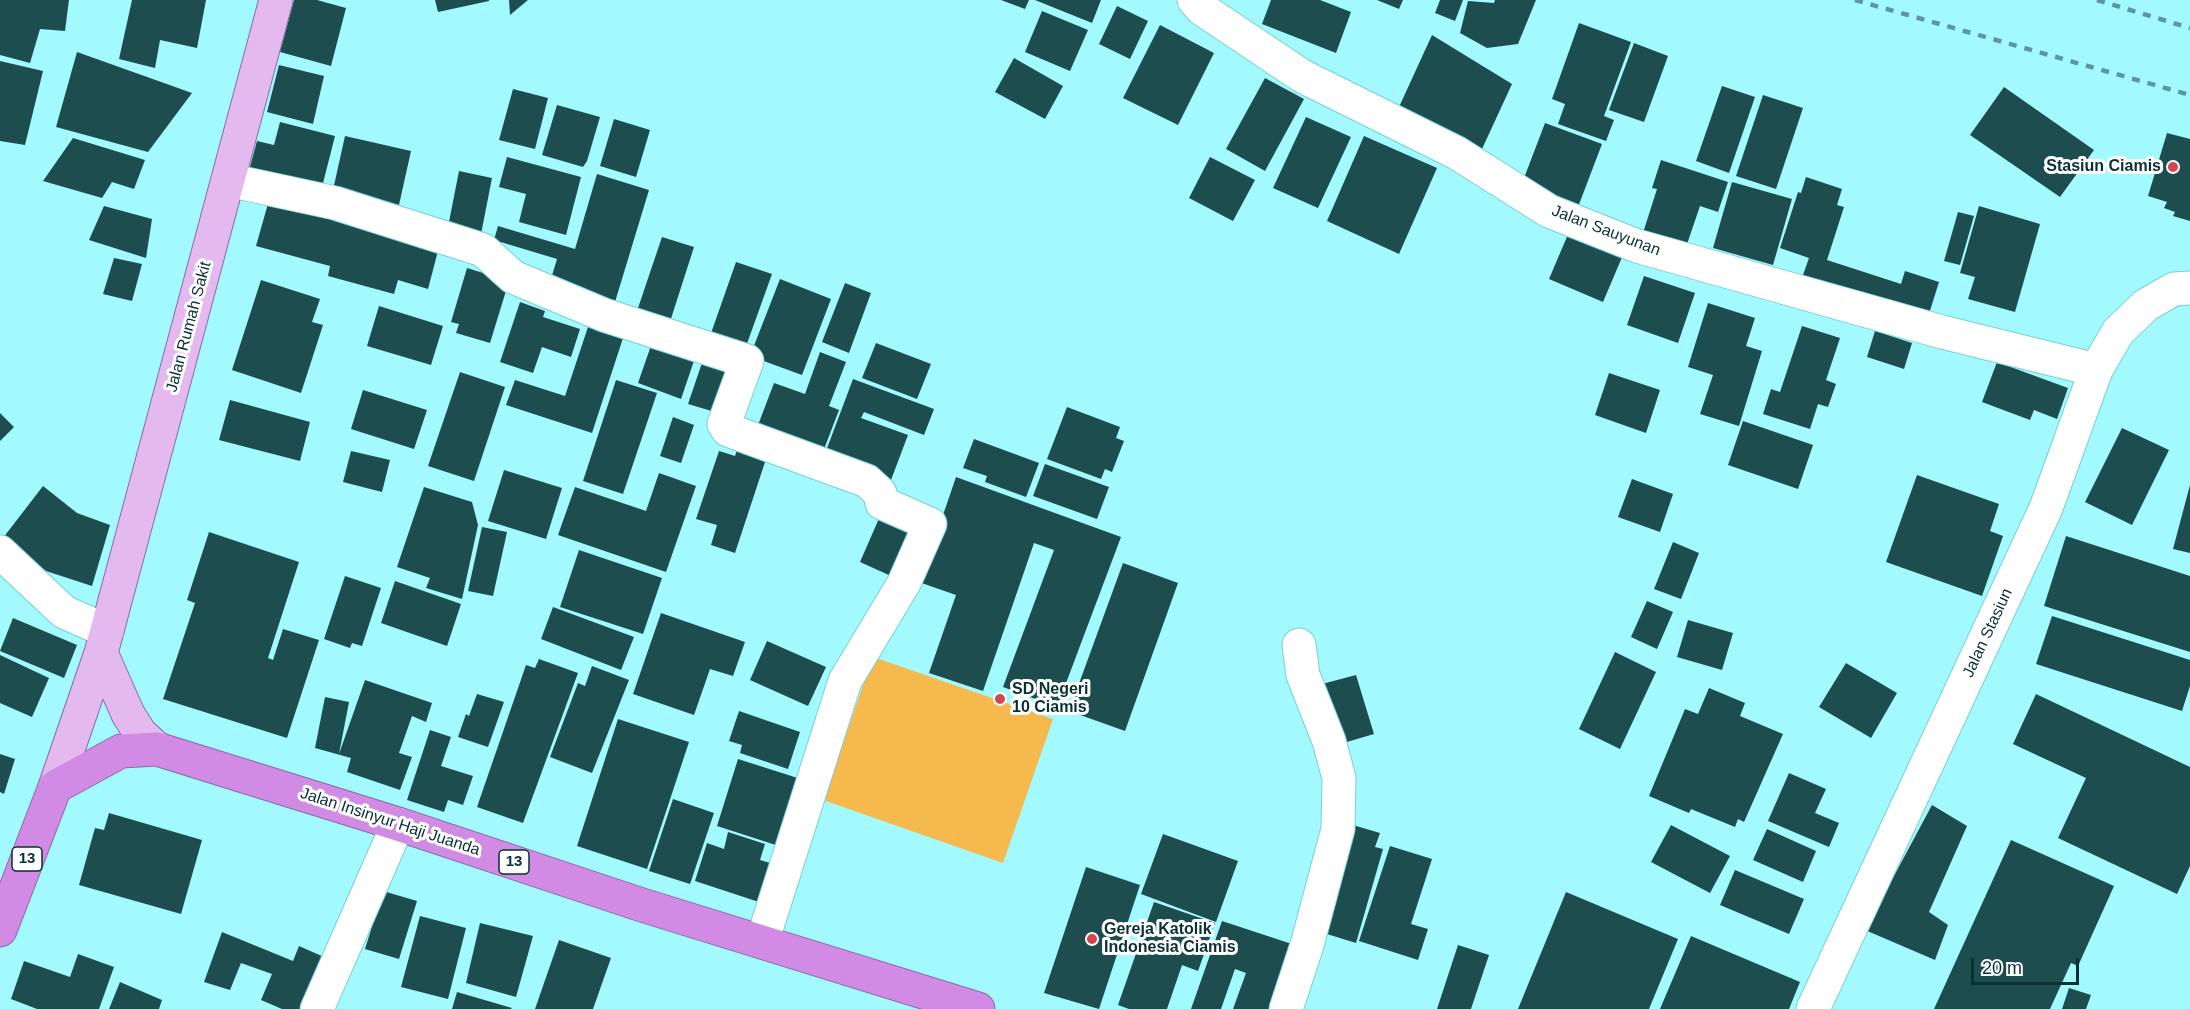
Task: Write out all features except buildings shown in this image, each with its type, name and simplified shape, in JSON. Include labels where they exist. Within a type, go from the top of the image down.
[{"type":"highway","name":"Jalan Insinyur Haji Juanda","points":[[55,787],[121,751],[157,748],[978,1009]]},
{"type":"highway","name":"13","points":[[1,923],[55,787]]},
{"type":"main road","name":"Jalan Rumah Sakit","points":[[55,787],[104,642],[276,0]]},
{"type":"main road","points":[[104,642],[128,714],[140,733],[157,748]]},
{"type":"street","name":"Jalan Sauyunan","points":[[1194,0],[1202,9],[1302,76],[1457,153],[1549,211],[1636,246],[1942,332],[2096,370]]},
{"type":"street","points":[[228,180],[335,203],[483,250],[513,277],[604,315],[747,361],[724,424],[728,430],[867,481],[880,494],[882,503],[930,524],[904,583],[845,681],[762,942]]},
{"type":"street","name":"Jalan Stasiun","points":[[1821,992],[2046,508],[2096,370],[2118,332],[2146,305],[2174,289],[2190,288]]},
{"type":"street","points":[[0,552],[64,612],[104,642]]},
{"type":"street","points":[[1286,1009],[1307,945],[1338,829],[1339,778],[1329,741],[1303,675],[1299,645]]},
{"type":"street","points":[[317,1009],[398,824]]},
{"type":"shaded area","points":[[873,657],[1053,719],[1003,863],[823,800]]},
{"type":"railway","points":[[1855,0],[2190,95]]},
{"type":"railway","points":[[2097,0],[2190,28]]},
{"type":"place","name":"Stasiun Ciamis","points":[[2173,167]]},
{"type":"place","name":"SD Negeri 10 Ciamis","points":[[1000,699]]},
{"type":"place","name":"Gereja Katolik Indonesia Ciamis","points":[[1092,939]]}]
